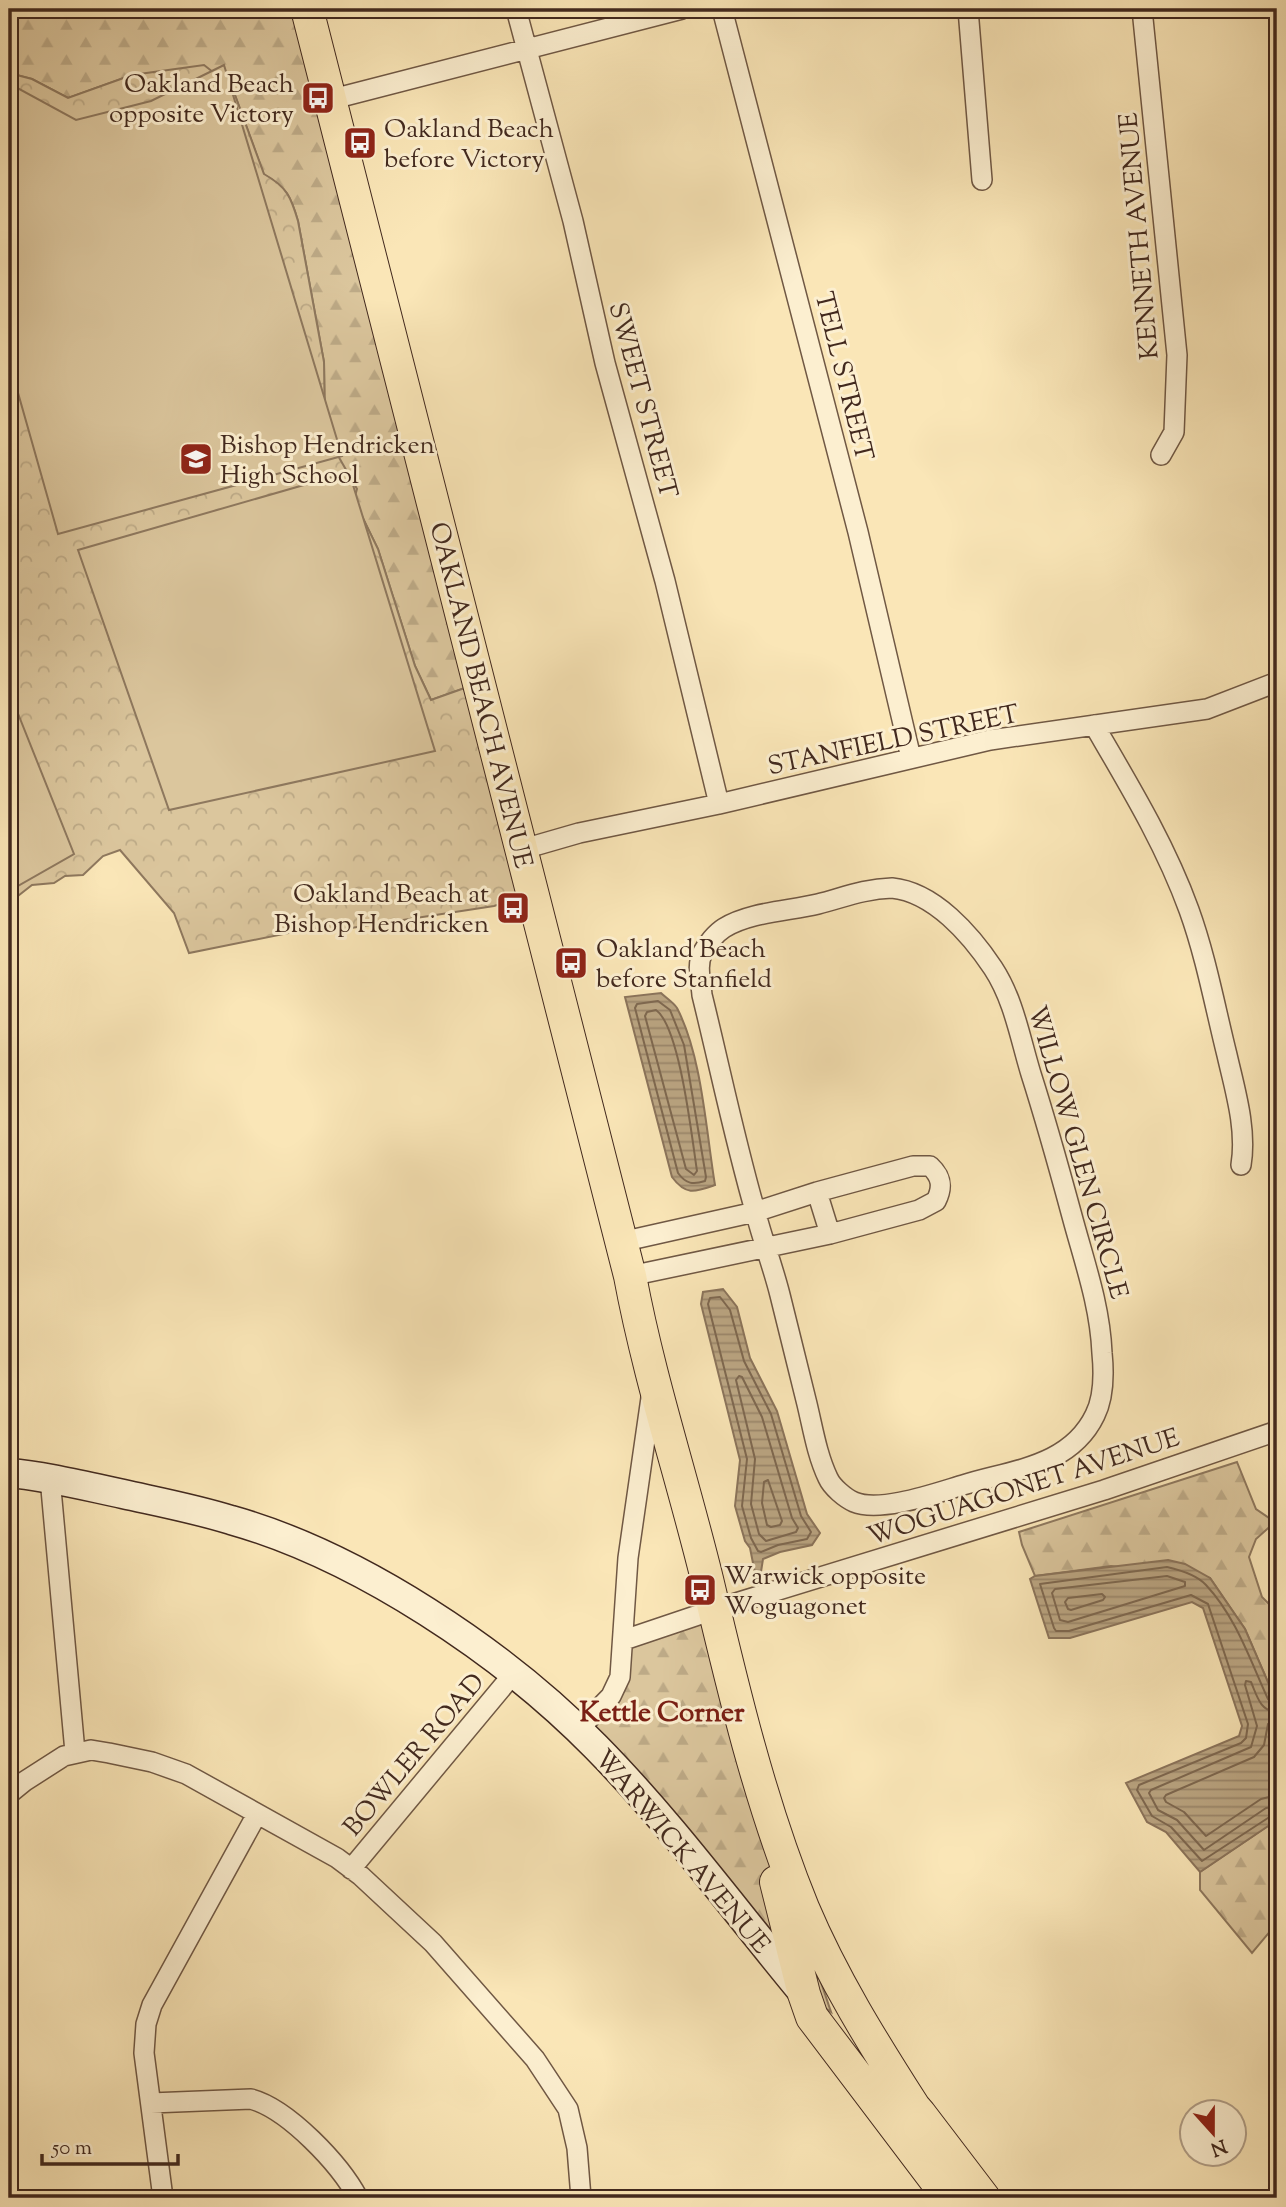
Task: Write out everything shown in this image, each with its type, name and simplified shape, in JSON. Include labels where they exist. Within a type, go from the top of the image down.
[{"type":"main road","name":"OAKLAND BEACH AVENUE","points":[[307,9],[630,1276],[654,1383],[770,1822],[829,1965],[866,2034],[914,2107]]},
{"type":"main road","name":"WARWICK AVENUE","points":[[9,1473],[50,1478],[232,1520],[297,1544],[342,1564],[409,1602],[468,1639],[514,1673],[596,1747],[685,1848],[808,2005],[949,2198]]},
{"type":"main road","name":"OAKLAND BEACH AVENUE","points":[[760,1780],[774,1874],[808,2005]]},
{"type":"main road","name":"WARWICK AVENUE","points":[[808,2005],[827,2007],[914,2107],[984,2198]]},
{"type":"street","name":"SWEET STREET","points":[[516,9],[573,221],[605,363],[664,581],[719,804]]},
{"type":"street","points":[[329,100],[682,9]]},
{"type":"street","name":"TELL STREET","points":[[722,9],[854,518],[911,758]]},
{"type":"street","points":[[968,9],[982,180]]},
{"type":"street","name":"KENNETH AVENUE","points":[[1142,9],[1177,355],[1174,432],[1161,455]]},
{"type":"street","name":"STANFIELD STREET","points":[[520,850],[579,833],[719,804],[990,740],[1207,709],[1277,682]]},
{"type":"street","points":[[1094,725],[1155,832],[1190,912],[1205,962],[1237,1104],[1243,1138],[1241,1165]]},
{"type":"street","name":"WILLOW GLEN CIRCLE","points":[[879,889],[904,889],[921,895],[938,906],[971,939],[994,970],[1012,1007],[1060,1165],[1093,1290],[1103,1354],[1102,1383],[1096,1414],[1083,1434],[1068,1448],[1029,1468],[892,1504],[870,1506],[850,1500],[830,1481],[819,1453],[775,1277],[755,1212],[702,995],[699,967],[702,954],[723,929],[761,916],[818,904],[851,893],[879,889]]},
{"type":"street","points":[[621,1242],[755,1212],[913,1166],[930,1166],[939,1175],[940,1192],[936,1201],[919,1210],[830,1234],[630,1276]]},
{"type":"street","points":[[817,1192],[830,1234]]},
{"type":"street","name":"OAKLAND BEACH AVENUE","points":[[578,1730],[611,1696],[620,1677],[636,1488],[654,1383]]},
{"type":"street","name":"WOGUAGONET AVENUE","points":[[624,1640],[1104,1490],[1277,1431]]},
{"type":"street","points":[[50,1478],[75,1752]]},
{"type":"street","name":"BOWLER ROAD","points":[[351,1869],[514,1673]]},
{"type":"street","points":[[9,1794],[43,1769],[75,1752],[91,1750],[152,1762],[202,1782],[316,1845],[351,1869],[433,1943],[519,2039],[548,2076],[568,2109],[577,2148],[581,2198]]},
{"type":"street","points":[[163,2198],[144,2038],[152,2005],[257,1814]]},
{"type":"street","points":[[150,2103],[251,2099],[264,2102],[283,2113],[331,2162],[358,2198]]},
{"type":"green space","points":[[9,9],[306,9],[476,684],[431,700],[415,666],[378,549],[325,433],[324,362],[298,221],[283,188],[264,175],[232,87],[132,75],[68,98],[32,79],[9,73]]},
{"type":"green space","points":[[204,65],[232,87],[264,174],[283,188],[293,205],[324,362],[325,433],[357,489],[354,500],[378,549],[415,666],[431,700],[476,684],[530,894],[494,906],[325,932],[313,928],[189,953],[174,913],[120,850],[103,856],[83,875],[65,876],[54,883],[32,885],[9,903],[9,73],[32,79],[68,98],[132,75]]},
{"type":"green space","points":[[224,65],[342,456],[58,534],[9,361],[9,88],[12,85],[76,120],[151,101]]},
{"type":"green space","points":[[349,472],[435,751],[169,810],[78,550]]},
{"type":"green space","points":[[9,691],[74,854],[9,891]]},
{"type":"green space","points":[[1237,1462],[1256,1509],[1275,1522],[1256,1539],[1249,1557],[1262,1597],[1271,1606],[1277,1607],[1277,1703],[1245,1629],[1210,1578],[1111,1566],[1035,1576],[1019,1532]]},
{"type":"green space","points":[[713,1612],[775,1846],[831,2012],[821,2005],[589,1733],[622,1647]]},
{"type":"green space","points":[[1277,1820],[1277,1923],[1252,1953],[1200,1890],[1200,1872]]},
{"type":"water","points":[[661,993],[677,1008],[698,1071],[715,1185],[696,1191],[686,1190],[672,1177],[625,997]]},
{"type":"water","points":[[723,1289],[737,1307],[750,1358],[777,1411],[807,1514],[820,1533],[812,1545],[763,1559],[761,1572],[755,1573],[750,1548],[745,1541],[735,1506],[740,1460],[701,1304],[703,1292]]},
{"type":"water","points":[[1168,1560],[1185,1564],[1210,1578],[1245,1629],[1277,1703],[1277,1820],[1200,1872],[1166,1832],[1147,1822],[1126,1783],[1239,1736],[1242,1726],[1203,1608],[1192,1602],[1070,1638],[1049,1638],[1030,1579],[1035,1576]]},
{"type":"place","name":"Oakland Beach opposite Victory","points":[[318,98]]},
{"type":"place","name":"Oakland Beach before Victory","points":[[360,143]]},
{"type":"place","name":"Bishop Hendricken High School","points":[[196,459]]},
{"type":"place","name":"Oakland Beach at Bishop Hendricken","points":[[513,908]]},
{"type":"place","name":"Oakland Beach before Stanfield","points":[[571,963]]},
{"type":"place","name":"Warwick opposite Woguagonet","points":[[700,1590]]},
{"type":"district","name":"Kettle Corner","points":[[662,1711]]}]
